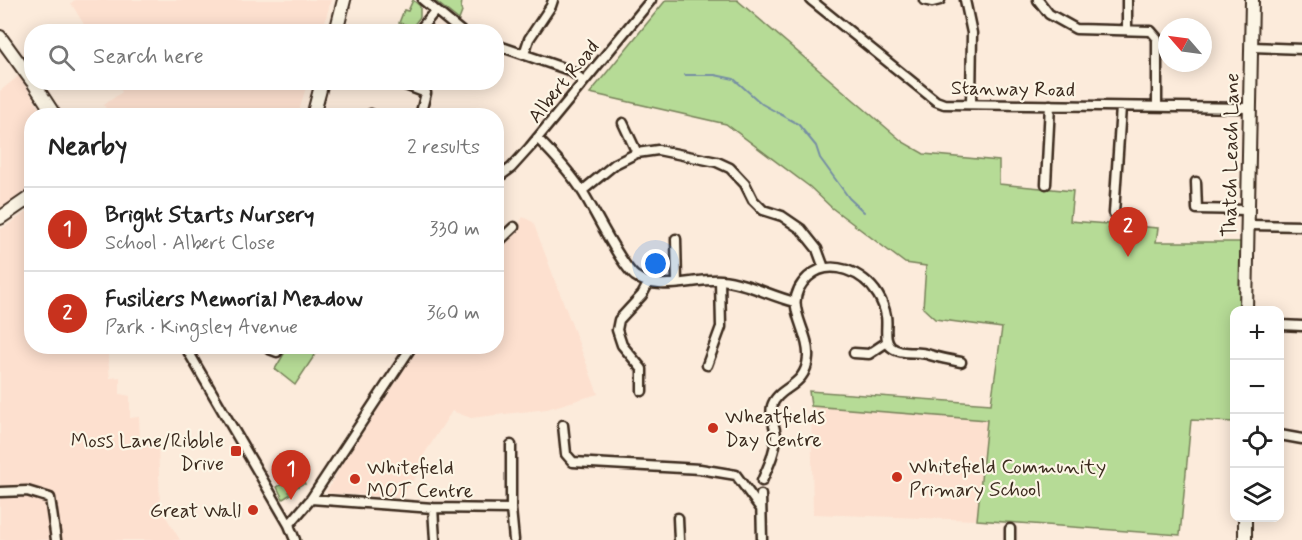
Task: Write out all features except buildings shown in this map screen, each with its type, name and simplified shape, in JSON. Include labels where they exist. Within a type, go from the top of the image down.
[{"type":"street","points":[[338,24],[344,0]]},
{"type":"street","points":[[423,0],[452,24]]},
{"type":"street","points":[[524,54],[530,39],[553,0]]},
{"type":"street","name":"Albert Road","points":[[504,173],[537,138],[651,0]]},
{"type":"street","name":"Stanway Road","points":[[811,0],[936,101],[945,104],[1250,108]]},
{"type":"street","points":[[924,0],[932,2],[940,0]]},
{"type":"street","points":[[965,0],[972,33],[971,104]]},
{"type":"street","points":[[1038,0],[1049,14],[1076,29],[1151,31],[1158,38],[1157,106]]},
{"type":"street","points":[[1127,0],[1127,30]]},
{"type":"street","name":"Thatch Leach Lane","points":[[1246,306],[1252,0]]},
{"type":"street","points":[[424,24],[435,11]]},
{"type":"street","points":[[0,37],[24,71]]},
{"type":"street","points":[[1252,47],[1302,49]]},
{"type":"street","points":[[504,48],[569,70],[584,81]]},
{"type":"street","points":[[37,90],[50,108]]},
{"type":"street","points":[[315,108],[320,90]]},
{"type":"street","points":[[418,90],[426,93],[422,108]]},
{"type":"street","points":[[1046,184],[1050,105]]},
{"type":"street","points":[[1114,213],[1121,107]]},
{"type":"street","points":[[623,123],[624,135],[637,153]]},
{"type":"street","points":[[537,138],[582,191],[625,264],[634,275],[649,282],[720,280],[741,284],[795,302]]},
{"type":"street","points":[[582,191],[615,164],[637,153],[658,150],[717,162],[730,168],[745,184],[753,200],[763,210],[782,216],[801,229],[817,249],[824,268]]},
{"type":"street","points":[[1196,182],[1197,209],[1248,210]]},
{"type":"street","points":[[0,219],[24,202]]},
{"type":"street","points":[[1248,225],[1302,226]]},
{"type":"street","points":[[504,236],[514,227]]},
{"type":"street","points":[[676,240],[677,282]]},
{"type":"street","points":[[762,481],[774,450],[776,435],[771,417],[772,405],[779,394],[797,383],[805,371],[808,359],[808,346],[796,315],[795,302],[799,286],[810,275],[824,268],[837,267],[851,272],[867,282],[878,295],[886,316],[887,342],[892,348],[907,353],[929,354],[937,358],[961,362]]},
{"type":"street","points":[[707,366],[721,327],[720,280]]},
{"type":"street","points":[[642,391],[647,380],[642,369],[622,345],[617,330],[619,320],[642,295],[649,282]]},
{"type":"street","points":[[1284,325],[1302,326]]},
{"type":"street","points":[[854,353],[869,354],[887,342]]},
{"type":"street","points":[[190,354],[289,525],[295,540]]},
{"type":"street","points":[[289,525],[311,499],[407,354]]},
{"type":"street","points":[[563,425],[566,454],[573,462],[700,469],[736,476],[761,509]]},
{"type":"street","points":[[1284,436],[1302,439]]},
{"type":"street","points":[[511,445],[511,509],[514,540]]},
{"type":"street","points":[[0,492],[27,491],[50,498],[56,540]]},
{"type":"street","points":[[761,495],[762,540]]},
{"type":"street","points":[[311,499],[433,508],[511,509]]},
{"type":"street","points":[[433,508],[435,540]]},
{"type":"street","points":[[678,518],[679,540]]},
{"type":"street","points":[[1245,522],[1245,540]]},
{"type":"street","points":[[1010,529],[1010,540]]},
{"type":"shaded area","points":[[75,0],[331,0],[324,24],[84,24],[71,3]]},
{"type":"shaded area","points":[[20,75],[24,82],[24,90],[29,90],[39,108],[24,108],[24,196],[0,215],[0,91]]},
{"type":"shaded area","points":[[121,90],[305,90],[300,108],[106,108],[104,105],[122,92]]},
{"type":"shaded area","points":[[24,214],[24,354],[108,354],[110,378],[120,377],[120,394],[130,396],[130,418],[139,417],[140,441],[158,441],[160,507],[180,540],[0,540],[0,230]]},
{"type":"shaded area","points":[[523,217],[533,222],[598,394],[547,409],[471,418],[452,411],[416,467],[420,471],[400,498],[326,493],[343,462],[414,354],[504,354],[504,241],[513,234]]},
{"type":"shaded area","name":"Whitefield Community Primary School","points":[[811,406],[987,420],[977,520],[813,514]]},
{"type":"green space","points":[[413,0],[420,6],[420,17],[415,24],[399,23],[404,10],[408,11]]},
{"type":"green space","points":[[434,0],[462,0],[459,20]]},
{"type":"green space","points":[[666,0],[737,0],[903,142],[924,154],[999,161],[999,184],[1073,191],[1070,221],[1158,228],[1156,242],[1242,242],[1240,306],[1230,306],[1230,422],[1191,420],[1180,535],[977,520],[987,420],[811,406],[809,391],[991,404],[1002,328],[935,319],[923,308],[926,266],[905,263],[726,124],[590,93]]},
{"type":"green space","points":[[284,354],[315,354],[295,385],[275,369]]},
{"type":"green space","points":[[296,476],[298,478],[302,476],[305,484],[289,492],[291,494],[283,499],[277,487]]},
{"type":"waterway","points":[[685,75],[715,75],[734,79],[762,104],[798,124],[816,146],[820,158],[849,198],[864,212]]},
{"type":"place","name":"Fusiliers Memorial Meadow","points":[[1128,257]]},
{"type":"place","name":"Wheatfields Day Centre","points":[[713,428]]},
{"type":"place","name":"Moss Lane/Ribble Drive","points":[[236,451]]},
{"type":"place","name":"Whitefield Community Primary School","points":[[897,477]]},
{"type":"place","name":"Whitefield MOT Centre","points":[[355,479]]},
{"type":"place","name":"Bright Starts Nursery","points":[[291,500]]},
{"type":"place","name":"Great Wall","points":[[253,510]]}]
